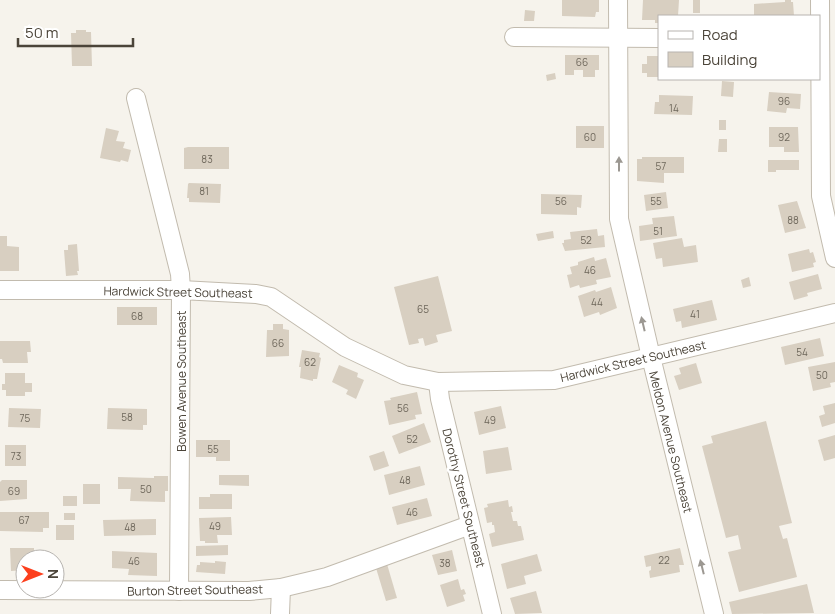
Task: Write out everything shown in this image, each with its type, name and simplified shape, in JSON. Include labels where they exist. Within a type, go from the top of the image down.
[{"type":"street","name":"Meldon Avenue Southeast","points":[[618,0],[619,219],[714,614]]},
{"type":"street","points":[[820,0],[825,40],[821,196],[835,258]]},
{"type":"street","points":[[514,37],[658,38]]},
{"type":"street","name":"Bowen Avenue Southeast","points":[[136,98],[180,274],[179,591]]},
{"type":"street","name":"Hardwick Street Southeast","points":[[0,290],[181,290],[256,294],[271,297],[345,347],[404,375],[438,382],[554,380],[835,313]]},
{"type":"street","name":"Dorothy Street Southeast","points":[[438,382],[440,399],[492,614]]},
{"type":"street","name":"Burton Street Southeast","points":[[0,590],[249,591],[281,588],[327,577],[470,524]]},
{"type":"street","points":[[280,614],[281,588]]},
{"type":"building","points":[[562,0],[599,0],[599,12],[596,12],[595,17],[562,16]]},
{"type":"building","points":[[643,0],[679,0],[678,15],[658,15],[658,23],[655,23],[655,20],[642,20]]},
{"type":"building","points":[[693,0],[700,0],[700,13],[693,13]]},
{"type":"building","points":[[785,0],[791,0],[793,2],[794,15],[754,15],[754,4],[785,2]]},
{"type":"building","points":[[525,10],[535,11],[534,21],[524,21]]},
{"type":"building","points":[[76,30],[91,32],[92,66],[72,66],[71,33],[76,33]]},
{"type":"building","points":[[565,55],[599,55],[599,70],[595,70],[595,77],[583,77],[583,70],[574,70],[574,75],[565,75]]},
{"type":"building","points":[[647,56],[658,56],[658,77],[647,77],[647,73],[642,73],[642,64],[647,64]]},
{"type":"building","points":[[555,73],[556,79],[547,81],[546,75]]},
{"type":"building","points":[[722,81],[734,82],[733,97],[721,96]]},
{"type":"building","points":[[769,92],[801,94],[800,109],[787,108],[786,113],[767,111]]},
{"type":"building","points":[[659,95],[693,96],[692,115],[654,114],[655,102],[659,102]]},
{"type":"building","points":[[719,120],[726,120],[726,130],[719,130]]},
{"type":"building","points":[[576,126],[604,126],[604,148],[576,148]]},
{"type":"building","points":[[769,127],[798,127],[799,152],[784,152],[784,147],[769,147]]},
{"type":"building","points":[[106,128],[119,131],[116,141],[125,142],[123,148],[131,150],[128,162],[100,158]]},
{"type":"building","points":[[719,139],[727,139],[727,152],[718,152]]},
{"type":"building","points":[[229,147],[229,169],[184,169],[184,148]]},
{"type":"building","points":[[642,157],[684,157],[684,173],[664,173],[664,183],[637,181],[637,159],[642,159]]},
{"type":"building","points":[[768,160],[799,160],[799,170],[768,172]]},
{"type":"building","points":[[189,183],[221,184],[220,203],[189,202],[189,198],[187,198]]},
{"type":"building","points":[[666,192],[668,208],[646,211],[644,195]]},
{"type":"building","points":[[541,194],[582,195],[581,208],[577,207],[577,215],[541,214]]},
{"type":"building","points":[[797,201],[806,228],[785,233],[778,205]]},
{"type":"building","points":[[674,216],[677,236],[640,241],[639,226],[653,224],[652,218]]},
{"type":"building","points":[[597,229],[598,236],[604,235],[605,247],[565,251],[562,243],[564,243],[564,240],[571,239],[570,232]]},
{"type":"building","points":[[553,231],[554,238],[538,241],[536,234]]},
{"type":"building","points":[[0,236],[7,236],[7,246],[19,247],[19,271],[0,271]]},
{"type":"building","points":[[682,238],[684,247],[696,245],[698,262],[663,267],[662,258],[656,259],[653,243]]},
{"type":"building","points":[[77,244],[78,275],[66,276],[64,250],[68,250],[68,245]]},
{"type":"building","points":[[809,249],[810,253],[813,252],[816,262],[813,263],[814,267],[792,272],[788,254]]},
{"type":"building","points":[[594,257],[595,261],[606,258],[611,277],[596,280],[597,284],[580,288],[579,285],[570,288],[567,275],[572,274],[570,267],[578,265],[578,262]]},
{"type":"building","points":[[818,274],[822,289],[807,293],[808,296],[794,300],[789,282]]},
{"type":"building","points":[[438,276],[452,331],[436,335],[438,342],[425,346],[423,338],[418,339],[419,343],[409,345],[394,287]]},
{"type":"building","points":[[749,277],[751,286],[743,288],[741,280]]},
{"type":"building","points":[[611,287],[617,308],[600,315],[599,312],[584,317],[578,296]]},
{"type":"building","points":[[712,300],[717,320],[682,328],[681,321],[676,322],[673,309]]},
{"type":"building","points":[[117,307],[157,307],[157,325],[117,325]]},
{"type":"building","points":[[273,324],[283,324],[283,329],[289,330],[289,356],[266,357],[267,330],[273,330]]},
{"type":"building","points":[[820,338],[824,356],[785,365],[781,347]]},
{"type":"building","points":[[0,341],[30,341],[31,352],[27,352],[28,363],[3,363],[2,359],[0,359]]},
{"type":"building","points":[[302,350],[320,353],[319,357],[321,358],[317,379],[313,379],[313,381],[300,378],[301,367],[299,367]]},
{"type":"building","points":[[835,362],[835,382],[830,383],[831,387],[813,391],[808,367]]},
{"type":"building","points":[[696,363],[702,383],[679,390],[674,376],[681,374],[679,368]]},
{"type":"building","points":[[339,365],[358,373],[357,377],[364,380],[356,399],[346,394],[348,390],[332,382]]},
{"type":"building","points":[[5,373],[25,373],[25,383],[32,383],[32,392],[25,392],[25,396],[6,396],[6,390],[2,390],[2,384],[5,384]]},
{"type":"building","points":[[417,392],[422,414],[415,415],[416,419],[389,425],[384,401]]},
{"type":"building","points":[[835,403],[835,423],[822,427],[819,416],[825,414],[823,406]]},
{"type":"building","points":[[501,406],[506,428],[479,435],[474,412]]},
{"type":"building","points":[[9,408],[41,409],[40,428],[8,427]]},
{"type":"building","points":[[108,408],[147,409],[147,425],[143,425],[143,430],[107,429]]},
{"type":"building","points":[[766,421],[792,523],[779,526],[783,539],[787,538],[797,577],[739,592],[728,552],[741,549],[738,535],[726,538],[702,446],[713,443],[711,436]]},
{"type":"building","points":[[424,423],[431,442],[399,454],[392,436]]},
{"type":"building","points":[[835,435],[835,458],[824,461],[818,440]]},
{"type":"building","points":[[196,440],[230,440],[230,461],[216,461],[216,457],[196,457]]},
{"type":"building","points":[[5,445],[26,445],[26,466],[5,466]]},
{"type":"building","points":[[508,447],[512,470],[486,474],[483,451]]},
{"type":"building","points":[[384,451],[389,466],[374,471],[369,456]]},
{"type":"building","points":[[420,466],[425,485],[389,495],[384,475]]},
{"type":"building","points":[[219,475],[249,475],[249,486],[219,485]]},
{"type":"building","points":[[154,476],[168,476],[168,491],[165,491],[165,502],[130,501],[131,489],[118,489],[118,477],[154,478]]},
{"type":"building","points":[[2,480],[27,480],[27,499],[0,501],[0,482]]},
{"type":"building","points":[[83,484],[100,484],[100,504],[83,504]]},
{"type":"building","points":[[210,494],[232,494],[232,509],[199,509],[199,497],[210,497]]},
{"type":"building","points":[[63,496],[77,496],[77,506],[63,506]]},
{"type":"building","points":[[427,498],[432,516],[397,525],[392,507]]},
{"type":"building","points":[[508,500],[509,507],[512,506],[513,521],[517,521],[518,526],[521,526],[524,540],[492,547],[489,534],[495,532],[494,525],[492,525],[492,522],[487,523],[484,508],[488,507],[487,504]]},
{"type":"building","points":[[0,512],[49,512],[49,528],[43,528],[43,532],[0,531]]},
{"type":"building","points":[[64,513],[75,513],[75,520],[64,520]]},
{"type":"building","points":[[231,517],[232,535],[217,535],[218,543],[200,541],[199,518]]},
{"type":"building","points":[[156,519],[156,535],[104,536],[103,520]]},
{"type":"building","points":[[56,525],[74,525],[74,540],[56,540]]},
{"type":"building","points":[[228,545],[228,555],[196,556],[196,546]]},
{"type":"building","points":[[10,548],[34,548],[15,549],[15,571],[11,571]]},
{"type":"building","points":[[680,548],[684,565],[679,565],[680,572],[650,578],[649,571],[651,566],[646,567],[644,556]]},
{"type":"building","points":[[452,550],[457,571],[438,575],[432,555]]},
{"type":"building","points":[[112,551],[157,553],[157,576],[128,575],[129,569],[112,568]]},
{"type":"building","points":[[537,554],[542,571],[524,576],[526,584],[507,589],[501,564]]},
{"type":"building","points":[[215,561],[226,562],[225,574],[196,572],[197,565],[200,565],[200,562],[215,563]]},
{"type":"building","points":[[387,564],[397,598],[386,601],[376,568]]},
{"type":"building","points":[[458,579],[461,590],[464,589],[466,594],[463,595],[465,601],[447,607],[440,585]]},
{"type":"building","points":[[807,584],[814,613],[732,614],[729,602]]},
{"type":"building","points":[[536,591],[542,613],[515,614],[510,598]]}]
